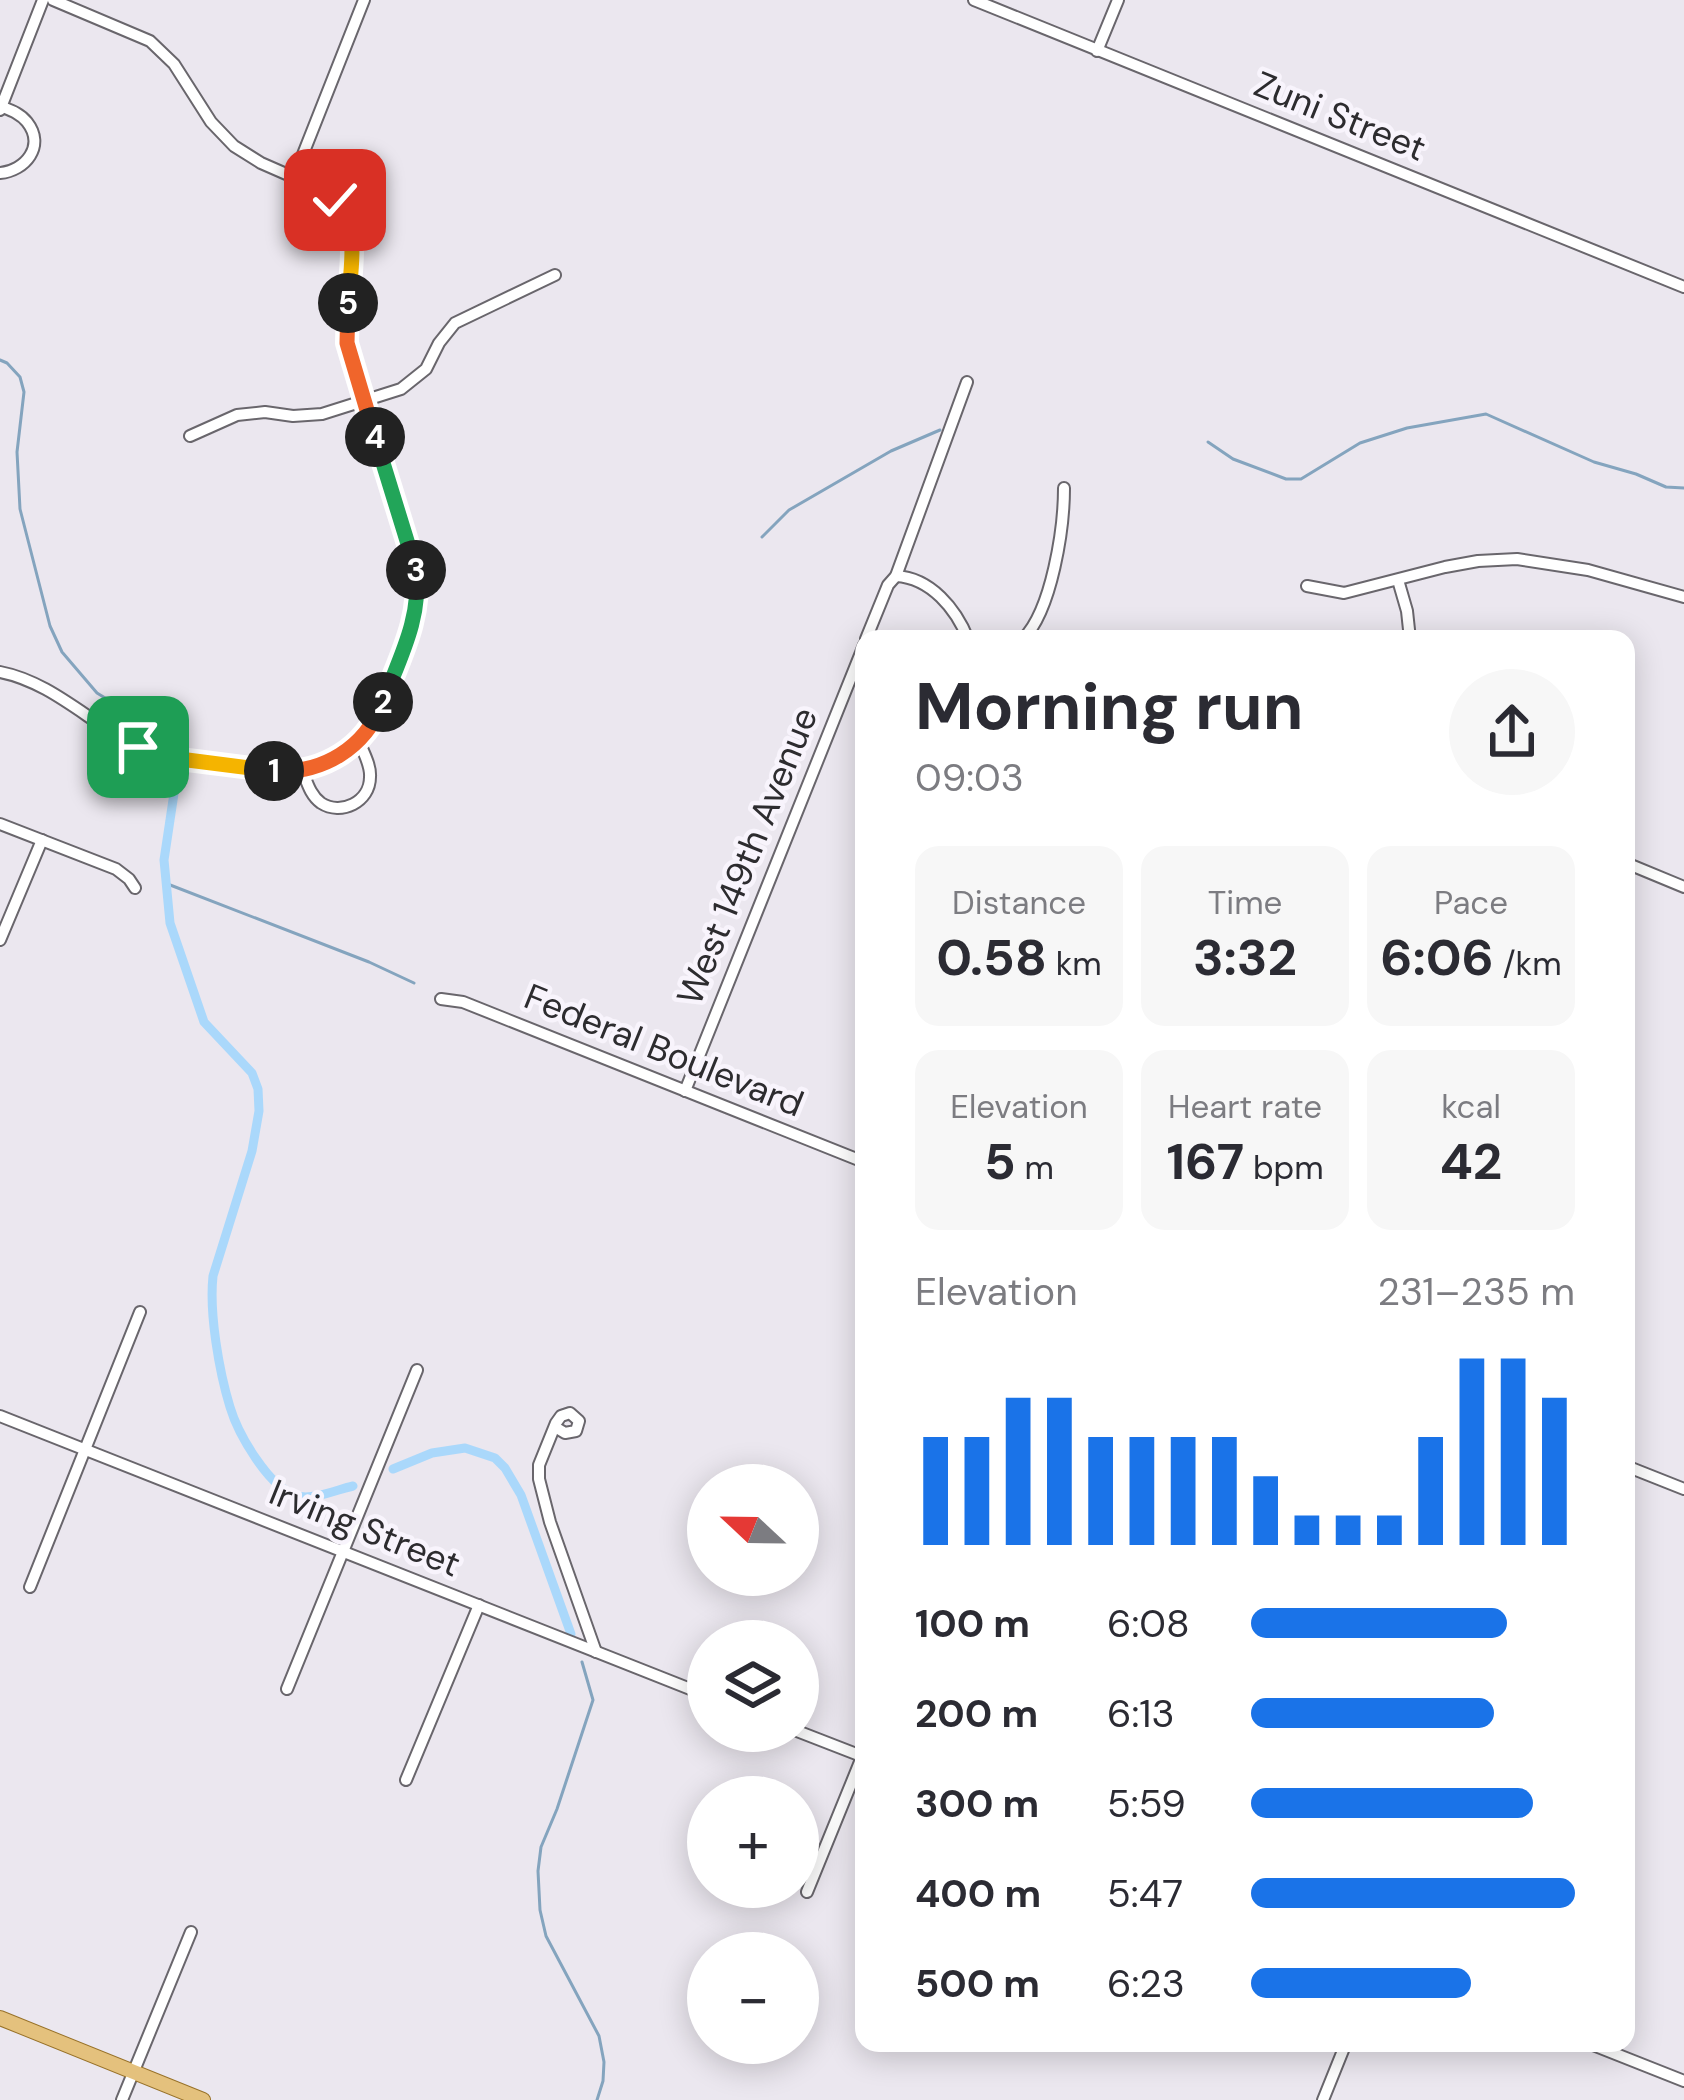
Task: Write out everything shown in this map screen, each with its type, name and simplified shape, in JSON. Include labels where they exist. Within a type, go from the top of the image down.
[{"type":"main road","points":[[0,2018],[203,2100]]},
{"type":"street","points":[[0,173],[24,165],[33,152],[34,135],[26,120],[0,108],[43,0]]},
{"type":"street","points":[[0,672],[43,688],[154,753],[271,771],[302,770],[335,759],[358,741],[380,711],[412,626],[418,595],[414,560],[347,343],[353,244],[348,220],[325,191],[246,156],[234,146],[174,64],[150,41],[53,0]]},
{"type":"street","points":[[294,178],[364,0]]},
{"type":"street","name":"Zuni Street","points":[[974,0],[1684,286]]},
{"type":"street","points":[[1097,52],[1118,0]]},
{"type":"street","points":[[190,436],[238,415],[314,416],[401,389],[419,377],[446,332],[465,316],[555,274]]},
{"type":"street","name":"West 149th Avenue","points":[[870,630],[896,576],[968,382]]},
{"type":"street","points":[[1031,630],[1047,595],[1064,517],[1064,488]]},
{"type":"street","points":[[1307,586],[1344,592],[1478,561],[1517,559],[1588,570],[1684,597]]},
{"type":"street","points":[[896,576],[945,599],[964,630]]},
{"type":"street","points":[[1397,580],[1409,630]]},
{"type":"street","name":"West 149th Avenue","points":[[685,1090],[855,667]]},
{"type":"street","points":[[302,770],[320,802],[337,808],[352,805],[365,794],[370,777],[358,741]]},
{"type":"street","points":[[0,824],[116,869],[135,888]]},
{"type":"street","points":[[0,940],[42,840]]},
{"type":"street","points":[[1635,867],[1684,887]]},
{"type":"street","name":"Federal Boulevard","points":[[441,999],[463,1002],[855,1158]]},
{"type":"street","points":[[30,1587],[140,1312]]},
{"type":"street","points":[[287,1689],[417,1370]]},
{"type":"street","name":"Irving Street","points":[[0,1416],[687,1688]]},
{"type":"street","points":[[555,1427],[539,1465],[539,1479],[596,1652]]},
{"type":"street","points":[[1635,1470],[1684,1489]]},
{"type":"street","points":[[406,1780],[478,1605]]},
{"type":"street","points":[[819,1740],[855,1754]]},
{"type":"street","points":[[819,1863],[855,1776]]},
{"type":"street","points":[[122,2100],[191,1932]]},
{"type":"street","points":[[1323,2100],[1342,2052]]},
{"type":"street","points":[[1611,2052],[1684,2081]]},
{"type":"waterway","points":[[0,360],[20,377],[24,392],[17,452],[20,509],[50,626],[62,652],[97,693],[146,723],[164,743]]},
{"type":"waterway","points":[[1208,442],[1233,459],[1286,479],[1301,479],[1360,443],[1407,428],[1486,414],[1594,462],[1666,487],[1684,488]]},
{"type":"waterway","points":[[762,537],[789,510],[891,451],[940,430]]},
{"type":"waterway","points":[[173,770],[176,780],[164,860],[170,923],[204,1022],[252,1073],[258,1089],[252,1151],[213,1276],[214,1324],[226,1393],[247,1445],[286,1491],[311,1497],[353,1486]]},
{"type":"waterway","points":[[165,883],[414,983]]},
{"type":"waterway","points":[[393,1469],[432,1453],[465,1448],[495,1458],[521,1495],[571,1634]]},
{"type":"waterway","points":[[582,1662],[593,1700],[541,1847],[538,1871],[546,1936],[599,2036],[604,2062],[597,2100]]},
{"type":"route","points":[[138,747],[172,758],[271,771],[322,765],[347,751],[373,724],[409,636],[418,595],[414,560],[350,358],[346,325],[352,231],[335,200]]}]
